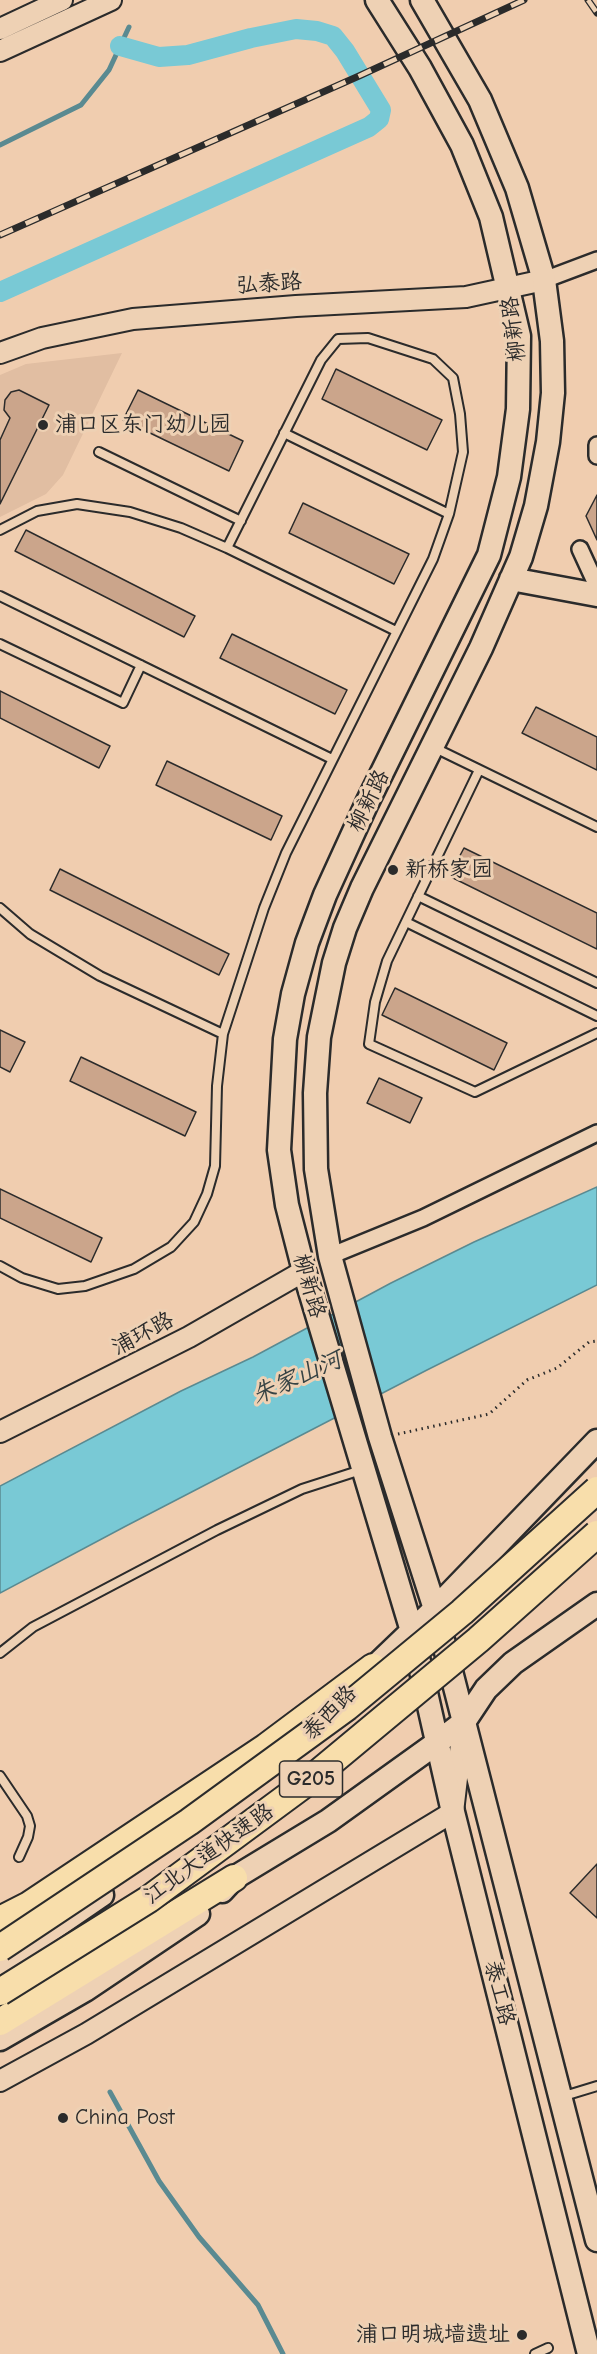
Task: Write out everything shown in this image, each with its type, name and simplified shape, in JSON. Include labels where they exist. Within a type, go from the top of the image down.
[{"type":"highway","name":"江北大道快速路","points":[[0,1948],[189,1822],[347,1707],[462,1612],[597,1490]]},
{"type":"highway","name":"江北大道快速路","points":[[0,1992],[149,1899],[306,1783],[478,1640],[597,1534]]},
{"type":"highway","points":[[0,1920],[29,1905],[266,1747],[373,1667]]},
{"type":"highway","points":[[0,2022],[234,1878]]},
{"type":"main road","name":"柳新路","points":[[377,0],[420,68],[462,146],[491,217],[510,289],[519,336],[518,409],[509,477],[489,555],[367,803],[325,895],[307,943],[293,994],[284,1049],[279,1150],[287,1205],[349,1426],[412,1631]]},
{"type":"main road","name":"柳新路","points":[[422,0],[480,100],[517,188],[544,280],[552,341],[553,393],[548,442],[536,506],[521,558],[481,648],[362,888],[345,928],[325,1004],[319,1037],[315,1094],[316,1169],[330,1256],[380,1437],[435,1609]]},
{"type":"main road","points":[[511,579],[597,595]]},
{"type":"main road","name":"泰西路","points":[[0,1965],[232,1805],[321,1726],[373,1667],[435,1609],[597,1442]]},
{"type":"main road","points":[[0,2039],[86,1990],[199,1913],[234,1878],[328,1821],[438,1742],[464,1722],[486,1689],[513,1663],[597,1604]]},
{"type":"main road","name":"泰工路","points":[[435,1609],[597,2240]]},
{"type":"main road","name":"泰工路","points":[[412,1631],[453,1812],[589,2354]]},
{"type":"street","points":[[0,30],[62,0]]},
{"type":"street","points":[[0,51],[111,0]]},
{"type":"street","points":[[544,280],[597,260]]},
{"type":"street","name":"弘泰路","points":[[0,353],[42,338],[133,319],[296,306],[466,297],[544,280]]},
{"type":"street","points":[[597,445],[597,456]]},
{"type":"street","points":[[580,549],[597,586]]},
{"type":"street","points":[[330,1256],[423,1218],[597,1133]]},
{"type":"street","name":"浦环路","points":[[2,1425],[152,1356],[249,1304],[304,1271]]},
{"type":"street","points":[[0,2081],[86,2034],[453,1812],[464,1722]]},
{"type":"lane","points":[[0,1266],[22,1278],[58,1289],[85,1286],[134,1269],[171,1247],[194,1222],[207,1194],[215,1166],[217,1086],[223,1034],[264,908],[286,853],[433,559],[449,514],[463,452],[460,414],[453,378],[433,358],[368,338],[338,339],[321,360],[227,548]]},
{"type":"lane","points":[[284,433],[449,514]]},
{"type":"lane","points":[[99,452],[241,521]]},
{"type":"lane","points":[[0,530],[37,512],[77,504],[130,512],[181,528],[227,548],[396,631]]},
{"type":"lane","points":[[0,596],[332,759]]},
{"type":"lane","points":[[0,644],[123,703],[141,665]]},
{"type":"lane","points":[[431,746],[597,827]]},
{"type":"lane","points":[[479,770],[387,961],[375,1002],[369,1044],[475,1092],[597,1033]]},
{"type":"lane","points":[[418,896],[597,983]]},
{"type":"lane","points":[[0,908],[30,934],[100,976],[223,1034]]},
{"type":"lane","points":[[406,922],[597,1016]]},
{"type":"lane","points":[[0,1653],[33,1627],[217,1530],[302,1489],[362,1469]]},
{"type":"lane","points":[[0,1776],[27,1816],[30,1826],[19,1857]]},
{"type":"lane","points":[[561,2097],[597,2086]]},
{"type":"lane","points":[[535,2354],[548,2348]]},
{"type":"path","points":[[380,1437],[489,1414],[527,1380],[558,1368],[589,1342],[597,1341]]},
{"type":"shaded area","name":"浦口区东门幼儿园","points":[[122,353],[63,475],[46,494],[0,517],[0,375],[26,364]]},
{"type":"water","name":"朱家山河","points":[[597,1187],[597,1285],[427,1370],[0,1593],[0,1486],[181,1391],[253,1357],[391,1283],[474,1242]]},
{"type":"building","points":[[336,369],[442,420],[427,450],[322,399]]},
{"type":"building","points":[[19,390],[49,405],[0,504],[0,440],[10,418],[4,410],[5,400],[11,392]]},
{"type":"building","points":[[138,390],[243,441],[229,471],[123,420]]},
{"type":"building","points":[[597,495],[597,540],[586,516]]},
{"type":"building","points":[[303,503],[409,554],[394,584],[289,533]]},
{"type":"building","points":[[26,530],[195,616],[184,637],[15,551]]},
{"type":"building","points":[[232,634],[347,690],[335,714],[220,658]]},
{"type":"building","points":[[0,691],[110,746],[99,768],[0,718]]},
{"type":"building","points":[[536,707],[597,737],[597,770],[522,733]]},
{"type":"building","points":[[167,761],[282,816],[271,840],[156,785]]},
{"type":"building","points":[[464,848],[597,913],[597,949],[449,876]]},
{"type":"building","points":[[60,869],[229,954],[219,975],[50,890]]},
{"type":"building","points":[[395,988],[507,1043],[494,1070],[382,1015]]},
{"type":"building","points":[[0,1030],[25,1042],[10,1072],[0,1067]]},
{"type":"building","points":[[81,1057],[196,1112],[185,1136],[70,1081]]},
{"type":"building","points":[[379,1078],[422,1098],[410,1123],[367,1103]]},
{"type":"building","points":[[0,1189],[102,1238],[91,1262],[0,1218]]},
{"type":"building","points":[[597,1864],[597,1918],[570,1893]]},
{"type":"waterway","points":[[0,145],[81,105],[109,70],[129,27]]},
{"type":"waterway","points":[[0,292],[369,127],[379,119],[381,110],[345,51],[333,36],[317,31],[296,29],[188,55],[159,57],[120,46]]},
{"type":"waterway","points":[[110,2092],[159,2181],[199,2237],[258,2305],[283,2354]]},
{"type":"railway","points":[[0,235],[359,76],[524,0]]},
{"type":"railway","points":[[588,0],[597,13]]},
{"type":"place","name":"浦口区东门幼儿园","points":[[43,425]]},
{"type":"place","name":"新桥家园","points":[[393,870]]},
{"type":"place","name":"China Post","points":[[63,2118]]},
{"type":"place","name":"浦口明城墙遗址","points":[[522,2335]]}]
